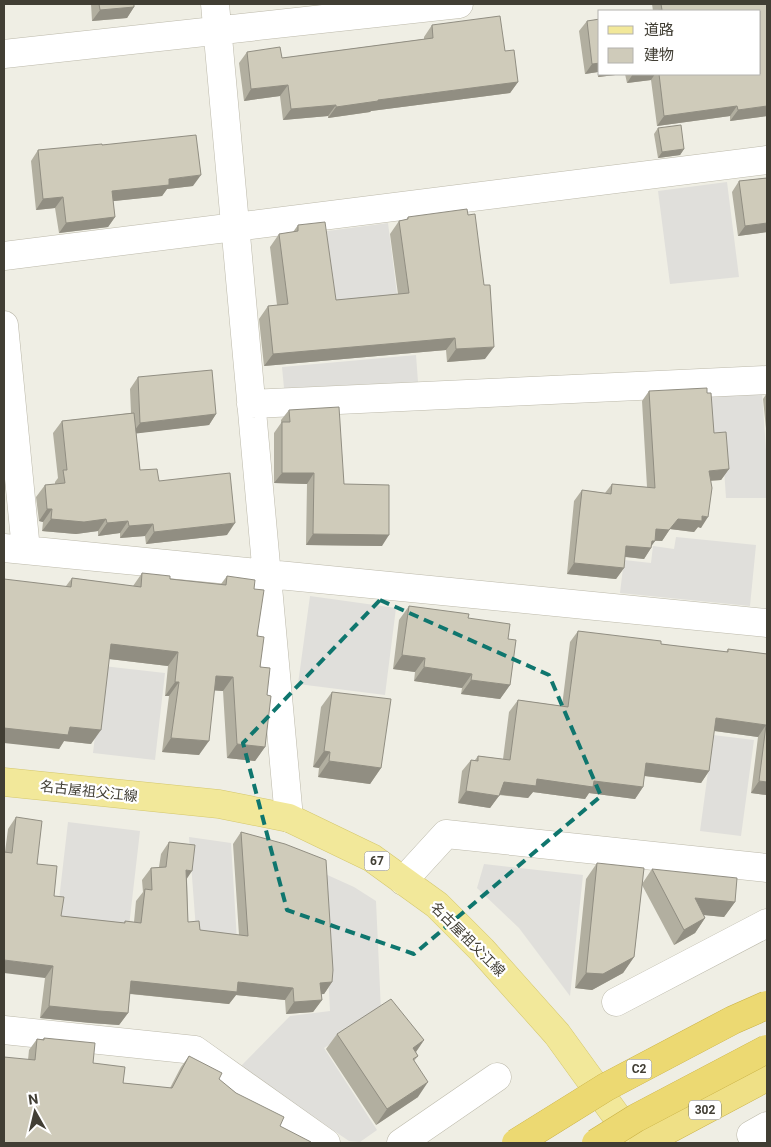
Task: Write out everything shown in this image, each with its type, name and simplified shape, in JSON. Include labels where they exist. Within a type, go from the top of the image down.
[{"type":"highway","name":"C2","points":[[516,1143],[606,1087],[733,1020],[767,1005]]},
{"type":"highway","points":[[596,1143],[636,1118],[767,1049]]},
{"type":"highway","name":"302","points":[[643,1143],[767,1077]]},
{"type":"main road","name":"名古屋祖父江線","points":[[4,782],[212,803],[289,818],[372,858],[437,906],[482,950],[557,1034],[636,1143]]},
{"type":"street","points":[[215,4],[289,818]]},
{"type":"street","points":[[4,54],[459,4]]},
{"type":"street","points":[[4,256],[767,160]]},
{"type":"street","points":[[4,325],[15,549],[767,623]]},
{"type":"street","points":[[251,404],[767,380]]},
{"type":"street","points":[[403,881],[446,834],[767,868]]},
{"type":"street","points":[[616,1002],[767,923]]},
{"type":"street","points":[[4,1030],[195,1050],[326,1143]]},
{"type":"street","points":[[401,1143],[497,1077]]},
{"type":"highlighted area","points":[[380,600],[549,675],[601,796],[414,954],[287,910],[243,743]]},
{"type":"shaded area","points":[[727,182],[739,277],[670,284],[658,191]]},
{"type":"shaded area","points":[[388,223],[398,302],[330,311],[320,232]]},
{"type":"shaded area","points":[[416,355],[418,382],[284,388],[282,367]]},
{"type":"shaded area","points":[[762,393],[767,464],[767,498],[726,498],[722,440],[710,441],[706,396]]},
{"type":"shaded area","points":[[676,537],[756,545],[750,606],[620,593],[624,560],[651,563],[653,546],[674,549]]},
{"type":"shaded area","points":[[310,596],[396,608],[385,695],[298,684]]},
{"type":"shaded area","points":[[103,666],[165,673],[155,760],[93,753]]},
{"type":"shaded area","points":[[713,735],[754,740],[741,836],[700,831]]},
{"type":"shaded area","points":[[68,822],[140,831],[128,935],[56,926]]},
{"type":"shaded area","points":[[189,837],[231,843],[237,941],[197,943]]},
{"type":"shaded area","points":[[484,864],[583,875],[570,996],[519,928],[477,888]]},
{"type":"shaded area","points":[[323,873],[354,887],[376,901],[381,1011],[324,1048],[377,1130],[360,1142],[349,1141],[241,1066],[290,1016],[330,1011]]},
{"type":"building","points":[[99,4],[134,4],[134,7],[100,10]]},
{"type":"building","points":[[661,4],[767,4],[767,106],[738,110],[737,106],[664,116],[659,75],[761,75],[761,10],[662,10]]},
{"type":"building","points":[[500,16],[505,51],[514,50],[518,82],[336,107],[336,105],[291,109],[288,85],[251,89],[247,52],[280,47],[282,58],[433,38],[432,25]]},
{"type":"building","points":[[598,19],[598,63],[592,64],[587,21]]},
{"type":"building","points":[[681,125],[684,149],[662,152],[658,128]]},
{"type":"building","points":[[196,135],[201,175],[169,179],[169,185],[112,191],[115,217],[66,223],[63,197],[43,199],[38,150]]},
{"type":"building","points":[[767,178],[767,223],[745,226],[739,181]]},
{"type":"building","points":[[467,209],[468,215],[475,214],[484,285],[490,285],[494,347],[456,349],[455,338],[273,354],[268,306],[288,304],[279,234],[298,231],[298,225],[325,222],[336,300],[409,293],[399,221],[408,219],[408,217]]},
{"type":"building","points":[[212,370],[216,414],[140,423],[138,377]]},
{"type":"building","points":[[707,388],[707,393],[711,393],[714,433],[726,432],[729,469],[709,471],[712,488],[708,517],[702,516],[702,521],[678,519],[669,530],[656,529],[655,541],[652,541],[651,548],[626,546],[624,568],[574,563],[582,490],[611,494],[612,484],[655,488],[649,391]]},
{"type":"building","points":[[339,407],[344,484],[389,485],[389,535],[313,534],[314,473],[282,473],[282,422],[290,422],[289,410]]},
{"type":"building","points":[[134,413],[140,470],[157,469],[159,481],[230,473],[235,523],[154,532],[153,524],[129,526],[128,521],[107,523],[106,519],[84,522],[51,519],[52,509],[47,509],[45,485],[65,483],[63,470],[67,470],[62,421]]},
{"type":"building","points":[[142,573],[170,576],[170,579],[226,585],[227,576],[255,580],[254,589],[264,590],[257,636],[264,637],[260,667],[270,668],[267,695],[271,696],[265,747],[237,744],[233,677],[216,676],[209,741],[171,738],[179,682],[175,682],[178,652],[111,644],[101,730],[70,727],[68,735],[4,728],[4,579],[71,587],[72,578],[141,587]]},
{"type":"building","points":[[409,606],[469,614],[468,618],[510,624],[508,639],[516,640],[510,685],[471,680],[472,674],[424,667],[425,658],[402,655]]},
{"type":"building","points":[[578,631],[661,641],[661,644],[728,652],[728,649],[767,654],[767,782],[759,781],[766,725],[716,718],[709,771],[646,763],[643,787],[594,781],[593,787],[537,779],[536,786],[504,782],[499,796],[466,791],[471,760],[478,761],[478,756],[510,760],[518,700],[568,707]]},
{"type":"building","points":[[332,692],[391,699],[381,768],[329,761],[330,752],[324,751]]},
{"type":"building","points":[[16,817],[42,821],[37,864],[57,866],[54,896],[64,897],[61,916],[141,923],[145,889],[152,890],[151,868],[166,867],[169,842],[195,845],[192,871],[186,870],[188,922],[199,921],[200,930],[248,936],[241,832],[285,844],[326,860],[333,970],[332,982],[320,983],[322,1000],[294,1002],[293,988],[238,982],[237,992],[131,981],[128,1013],[49,1006],[53,966],[4,960],[4,852],[12,853]]},
{"type":"building","points":[[597,863],[644,868],[634,957],[603,974],[586,973]]},
{"type":"building","points":[[652,869],[737,878],[735,902],[695,898],[705,918],[684,930]]},
{"type":"building","points":[[391,999],[424,1040],[413,1048],[418,1056],[413,1059],[428,1082],[387,1109],[337,1034]]},
{"type":"building","points":[[44,1038],[95,1043],[93,1063],[125,1067],[123,1083],[172,1088],[189,1056],[222,1073],[219,1079],[236,1093],[284,1117],[280,1126],[311,1143],[4,1143],[4,1057],[35,1060],[37,1039],[44,1040]]}]
